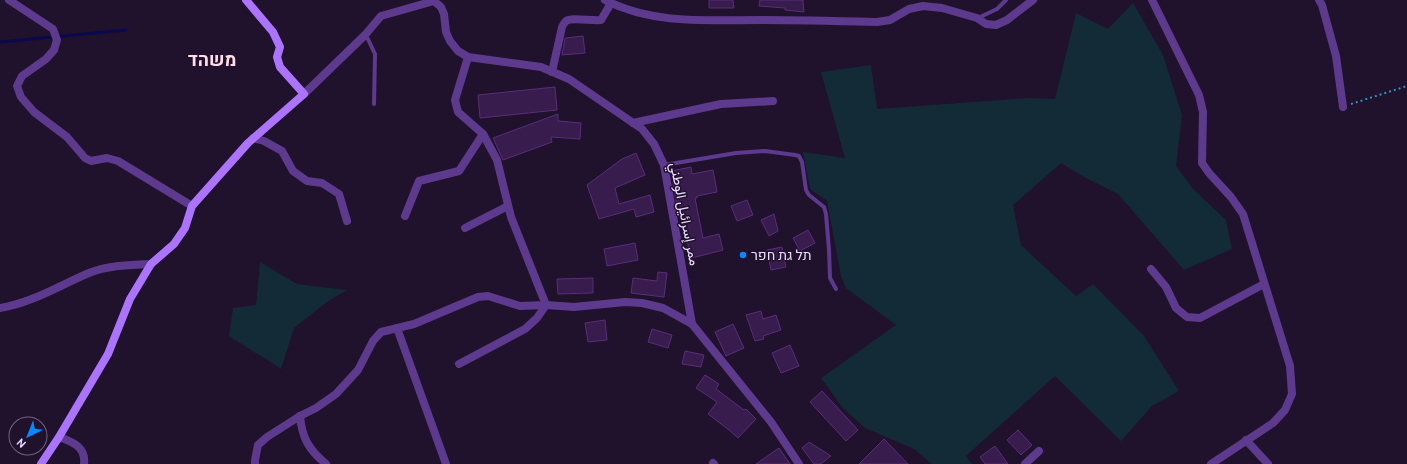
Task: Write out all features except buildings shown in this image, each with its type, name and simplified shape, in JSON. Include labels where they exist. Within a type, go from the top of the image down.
[{"type":"street","points":[[9,0],[53,29],[58,40],[54,50],[46,59],[22,76],[17,86],[21,97],[34,112],[67,137],[85,158],[91,161],[107,158],[118,161],[192,206]]},
{"type":"street","points":[[246,0],[273,32],[280,47],[278,57],[280,68],[304,94]]},
{"type":"street","points":[[552,72],[562,27],[566,21],[572,19],[594,21],[601,20],[608,2],[662,18],[694,21],[762,20],[877,22],[890,20],[909,9],[923,6],[942,8],[978,18],[986,24],[996,25],[1007,20],[1033,0]]},
{"type":"street","points":[[1152,0],[1199,96],[1204,112],[1202,163],[1243,214],[1290,366],[1292,394],[1285,410],[1273,424],[1211,464]]},
{"type":"street","points":[[1319,0],[1322,5],[1336,56],[1343,107]]},
{"type":"street","points":[[41,464],[59,437],[108,354],[130,300],[151,264],[174,244],[185,228],[192,206],[253,138],[304,94],[365,35],[381,16],[434,1],[441,7],[444,14],[446,32],[450,41],[458,51],[468,57],[455,100],[458,112],[483,134],[497,160],[511,217],[546,305]]},
{"type":"street","name":"ممر إسرائيل الوطني","points":[[468,57],[541,67],[568,79],[642,129],[654,144],[664,165],[692,324],[771,422],[799,464]]},
{"type":"street","points":[[633,123],[721,104],[773,101]]},
{"type":"street","points":[[405,216],[419,180],[459,170],[483,134]]},
{"type":"street","points":[[253,138],[264,141],[282,151],[293,170],[307,181],[322,183],[339,194],[347,221]]},
{"type":"street","points":[[465,228],[508,206]]},
{"type":"street","points":[[0,308],[22,303],[91,272],[115,266],[151,264]]},
{"type":"street","points":[[1151,269],[1166,287],[1176,308],[1187,317],[1200,318],[1264,284]]},
{"type":"street","points":[[255,464],[258,445],[267,437],[300,416],[316,408],[336,394],[358,370],[373,341],[381,332],[414,324],[478,297],[488,296],[520,306],[546,305],[574,307],[626,302],[642,304],[662,308],[692,324]]},
{"type":"street","points":[[459,364],[525,329],[537,318],[546,305]]},
{"type":"street","points":[[397,328],[446,464]]},
{"type":"street","points":[[300,416],[301,430],[307,444],[326,464]]},
{"type":"street","points":[[59,437],[73,442],[82,450],[84,464]]},
{"type":"street","points":[[1246,440],[1268,464]]},
{"type":"street","points":[[1025,464],[1039,451]]},
{"type":"lane","points":[[978,18],[997,9],[1006,0]]},
{"type":"lane","points":[[365,35],[375,54],[374,104]]},
{"type":"lane","points":[[664,165],[736,153],[765,151],[799,156],[802,162],[806,190],[809,195],[824,207],[826,214],[830,278],[836,289]]},
{"type":"path","points":[[1343,107],[1407,86]]},
{"type":"shaded area","points":[[1133,3],[1163,55],[1182,115],[1176,166],[1193,189],[1226,220],[1232,249],[1184,270],[1118,194],[1084,177],[1061,163],[1013,205],[1021,245],[1076,296],[1093,284],[1144,336],[1179,391],[1152,406],[1121,441],[1055,376],[966,456],[972,464],[932,464],[914,449],[865,428],[842,407],[821,378],[896,325],[846,288],[841,276],[827,201],[810,189],[803,152],[845,158],[821,72],[871,65],[877,109],[1028,98],[1055,99],[1076,13],[1108,29]]},
{"type":"shaded area","points":[[260,262],[297,284],[347,290],[327,302],[294,328],[281,369],[229,336],[233,308],[256,305]]},
{"type":"waterway","points":[[0,42],[126,30]]},
{"type":"place","name":"תל גת חפר","points":[[743,255]]},
{"type":"district","name":"משהד","points":[[212,60]]}]
